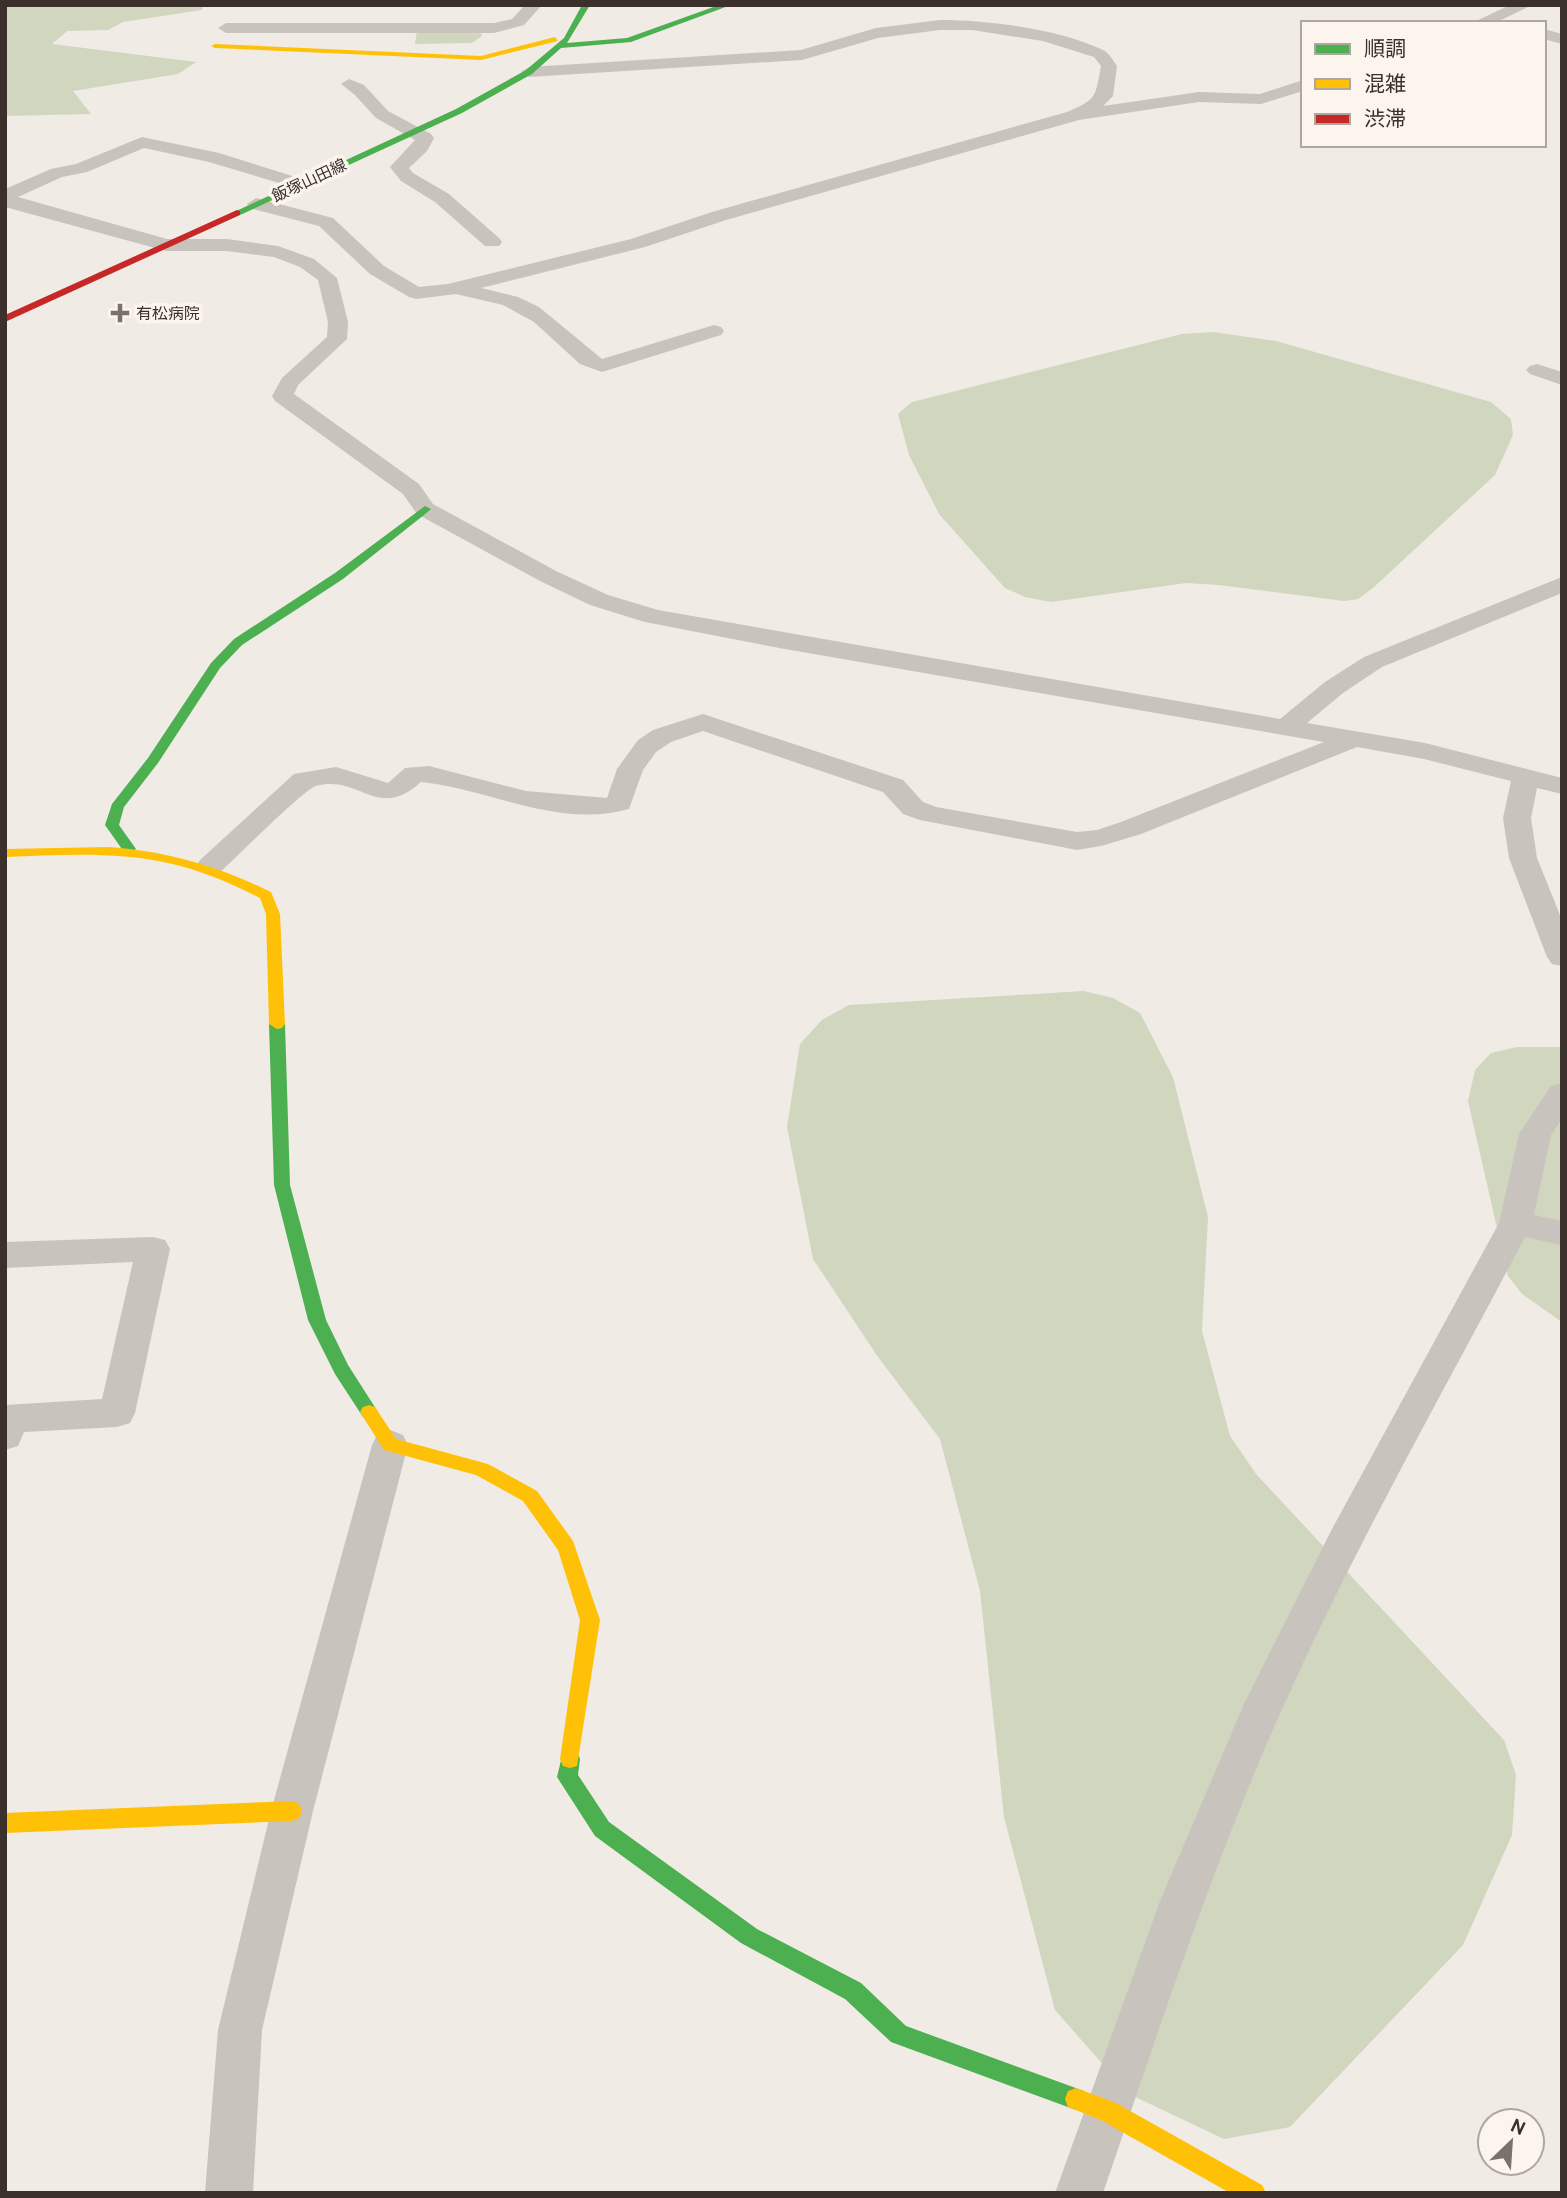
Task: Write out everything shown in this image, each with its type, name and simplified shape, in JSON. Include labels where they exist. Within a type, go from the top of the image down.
[{"type":"street","points":[[534,5],[518,22],[494,28],[229,23],[215,46],[481,58],[505,54],[547,39],[603,44],[628,40],[727,5]]},
{"type":"street","name":"飯塚山田線","points":[[5,319],[459,111],[529,72],[563,42],[586,5]]},
{"type":"street","points":[[1491,21],[1524,5]]},
{"type":"street","points":[[529,72],[802,55],[876,33],[940,25],[972,25],[1046,37],[1100,54],[1109,66],[1104,96],[1093,107],[1073,116]]},
{"type":"street","points":[[349,84],[361,88],[375,109],[391,122],[425,138],[421,147],[399,167],[407,177],[442,198],[492,242]]},
{"type":"street","points":[[256,204],[326,222],[377,270],[416,293],[449,290],[638,243],[719,216],[1073,116],[1199,97],[1261,99],[1301,87]]},
{"type":"street","points":[[5,198],[57,173],[81,168],[142,142],[213,158],[299,184]]},
{"type":"street","points":[[5,198],[166,245],[227,245],[278,252],[307,262],[327,278],[338,322],[337,339],[289,382],[284,388],[283,396],[411,489],[425,509],[598,600],[654,617],[779,641],[1425,751],[1562,786]]},
{"type":"street","points":[[449,290],[513,301],[550,324],[591,363],[602,366],[714,331]]},
{"type":"street","points":[[1536,370],[1562,379]]},
{"type":"street","points":[[129,849],[113,825],[117,807],[153,760],[215,666],[238,642],[339,576],[425,509]]},
{"type":"street","points":[[1286,727],[1339,683],[1385,656],[1562,584]]},
{"type":"street","points":[[210,866],[304,780],[337,775],[387,790],[396,790],[414,774],[430,773],[524,799],[608,806],[619,803],[630,769],[647,746],[662,736],[703,722],[893,786],[912,808],[930,814],[1077,841],[1101,838],[1131,828],[1354,739]]},
{"type":"street","points":[[1526,775],[1517,818],[1523,858],[1562,957]]},
{"type":"street","points":[[5,853],[129,849],[161,852],[210,866],[241,879],[266,895],[272,914],[282,1185],[317,1320],[341,1369],[390,1445],[481,1469],[530,1496],[566,1547],[590,1620],[567,1777],[602,1829],[749,1936],[853,1991],[899,2034],[1108,2111],[1254,2193]]},
{"type":"street","points":[[1079,2193],[1182,1901],[1264,1704],[1351,1528],[1548,1235],[1535,1134],[1562,1094]]},
{"type":"street","points":[[5,1255],[153,1248],[117,1413],[7,1424]]},
{"type":"street","points":[[229,2193],[240,2030],[292,1811],[390,1445]]},
{"type":"street","points":[[5,1823],[292,1811]]},
{"type":"green space","points":[[5,5],[203,5],[202,10],[123,22],[108,30],[67,31],[52,44],[196,62],[178,74],[73,91],[91,114],[5,116]]},
{"type":"green space","points":[[417,31],[480,31],[482,36],[472,43],[415,44]]},
{"type":"green space","points":[[1213,332],[1276,341],[1491,402],[1511,419],[1513,435],[1495,475],[1358,599],[1344,601],[1186,583],[1051,602],[1025,597],[1005,588],[939,514],[909,455],[898,414],[912,402],[1182,334]]},
{"type":"green space","points":[[1084,991],[1113,998],[1140,1013],[1173,1077],[1208,1217],[1202,1331],[1230,1436],[1256,1474],[1504,1740],[1516,1775],[1512,1835],[1463,1945],[1290,2127],[1224,2139],[1129,2094],[1055,2010],[1004,1817],[980,1591],[940,1439],[878,1357],[813,1259],[787,1127],[800,1044],[822,1020],[849,1005]]},
{"type":"green space","points":[[1517,1047],[1562,1047],[1562,1322],[1522,1294],[1508,1276],[1468,1101],[1475,1070],[1491,1053]]},
{"type":"traffic: fast","points":[[237,213],[459,111],[529,72],[567,39],[586,5]]},
{"type":"traffic: fast","points":[[559,46],[628,40],[727,5]]},
{"type":"traffic: fast","points":[[129,849],[112,825],[117,807],[153,760],[215,666],[238,642],[339,576],[425,509]]},
{"type":"traffic: fast","points":[[277,1024],[282,1185],[317,1320],[341,1369],[369,1412]]},
{"type":"traffic: fast","points":[[570,1759],[567,1777],[602,1829],[749,1936],[853,1991],[899,2034],[1076,2099]]},
{"type":"traffic: slow","points":[[215,46],[481,58],[555,39]]},
{"type":"traffic: slow","points":[[5,853],[138,853],[199,866],[266,895],[273,914],[277,1024]]},
{"type":"traffic: slow","points":[[369,1412],[390,1445],[481,1469],[530,1496],[566,1547],[590,1620],[570,1759]]},
{"type":"traffic: slow","points":[[5,1823],[292,1811]]},
{"type":"traffic: slow","points":[[1076,2099],[1108,2111],[1254,2193]]},
{"type":"traffic: jam","points":[[5,319],[237,213]]},
{"type":"place","name":"有松病院","points":[[120,313]]}]
